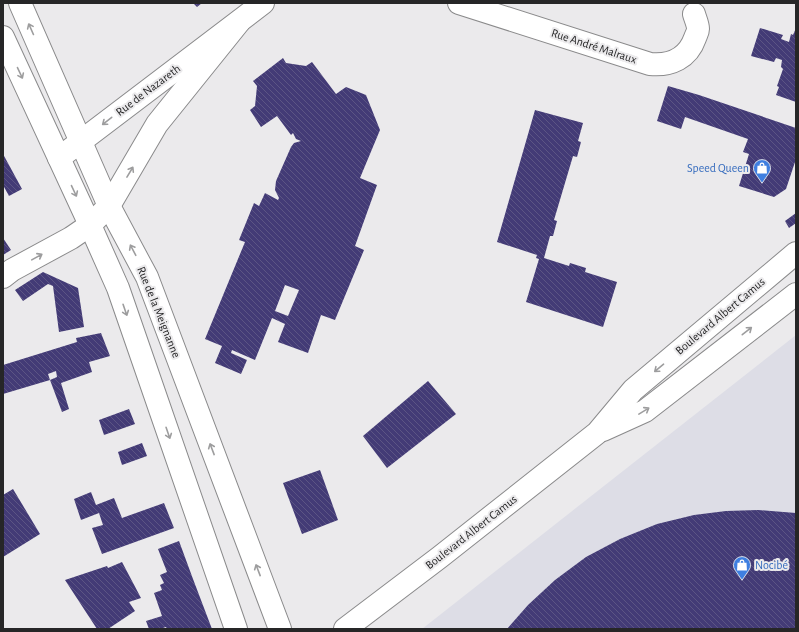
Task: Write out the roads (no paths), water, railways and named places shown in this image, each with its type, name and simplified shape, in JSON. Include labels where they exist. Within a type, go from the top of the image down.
[{"type":"street","name":"Rue de la Meignanne","points":[[20,3],[109,206],[147,277],[280,629]]},
{"type":"street","name":"Rue de Nazareth","points":[[59,158],[263,3]]},
{"type":"street","name":"Rue André Malraux","points":[[459,3],[650,64],[660,65],[678,60],[687,53],[698,30],[694,14]]},
{"type":"street","name":"Rue de Nazareth","points":[[3,277],[71,238],[90,225],[109,206],[157,124],[239,22]]},
{"type":"street","points":[[3,37],[40,114],[118,288],[236,629]]},
{"type":"street","name":"Boulevard Albert Camus","points":[[345,629],[596,433],[633,390],[796,253]]},
{"type":"street","name":"Boulevard Albert Camus","points":[[596,433],[645,411],[796,294]]},
{"type":"place","name":"Speed Queen","points":[[762,183]]},
{"type":"place","name":"Nocibé","points":[[742,580]]}]
